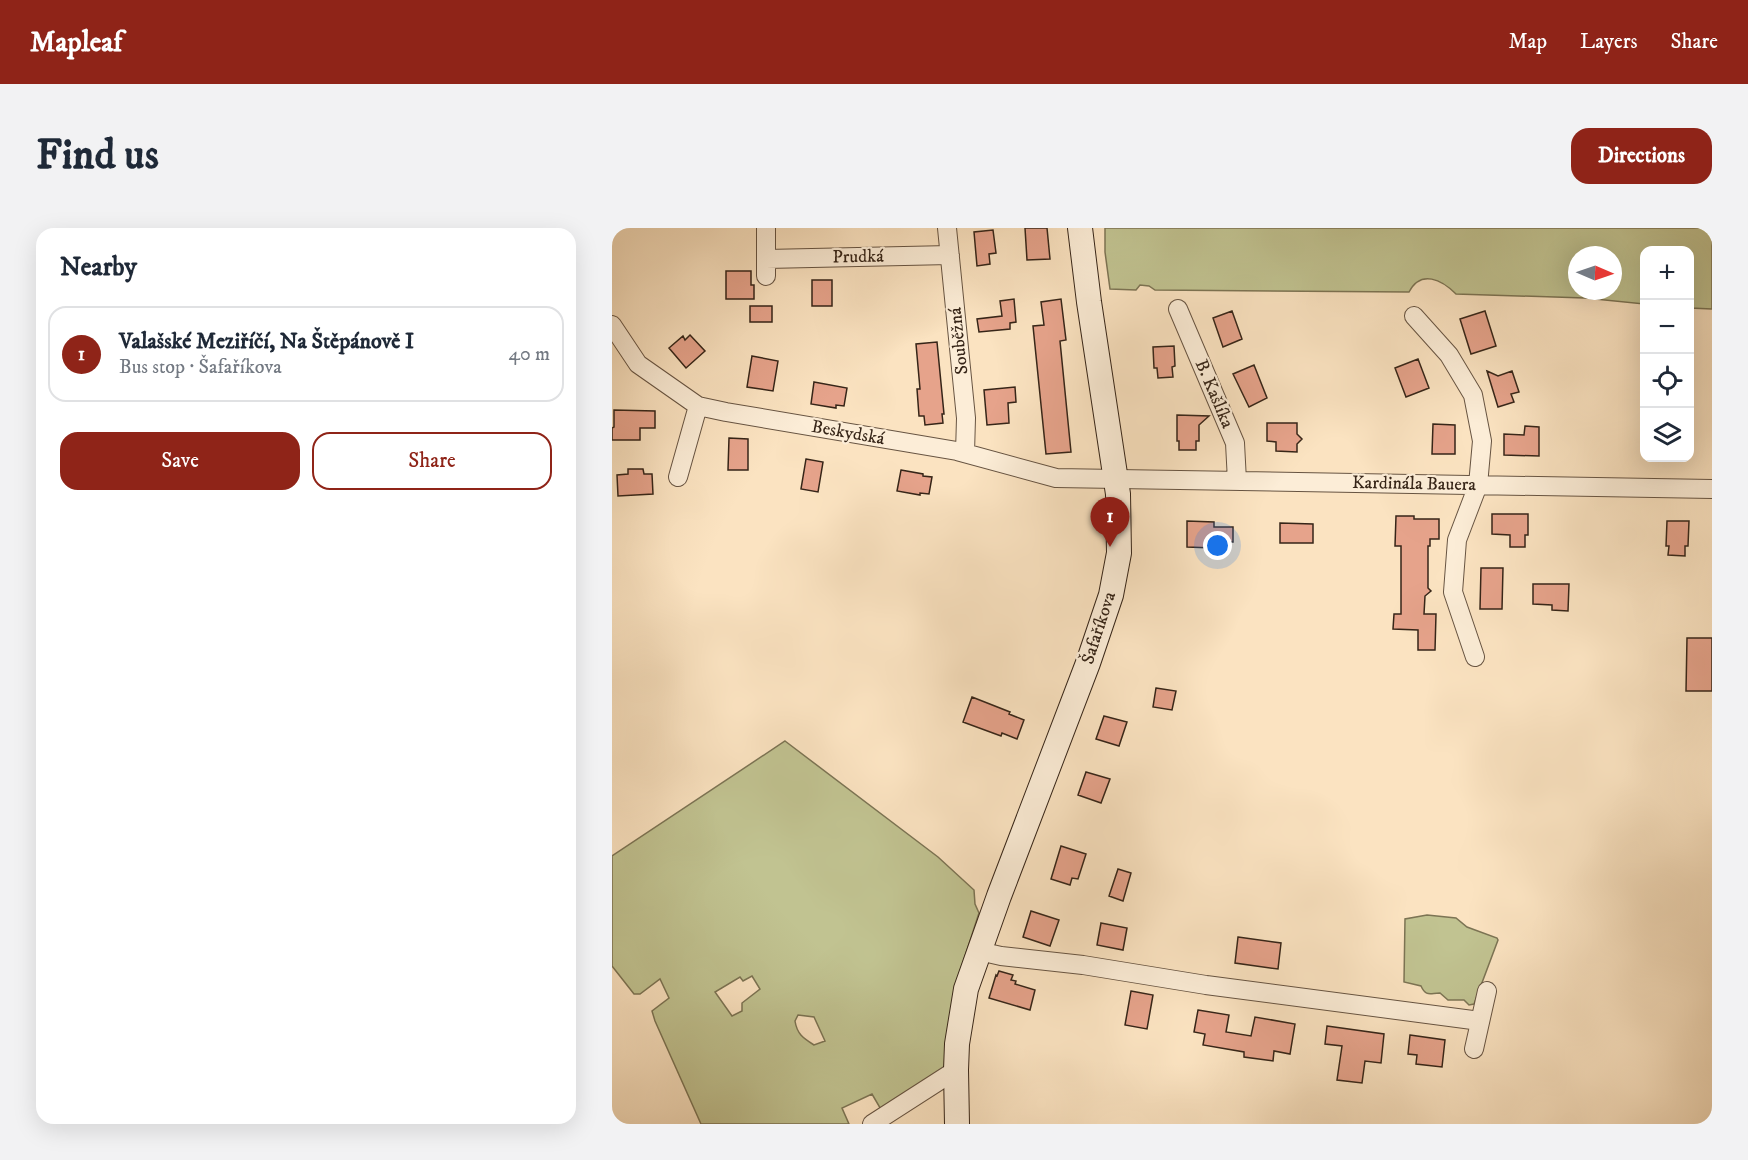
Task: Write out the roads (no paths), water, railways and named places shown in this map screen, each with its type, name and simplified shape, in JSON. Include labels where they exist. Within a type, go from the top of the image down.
[{"type":"street","name":"Prudká","points":[[766,228],[766,268],[950,255]]},
{"type":"street","name":"Souběžná","points":[[948,228],[966,418],[965,453]]},
{"type":"street","name":"Šafaříkova","points":[[957,1124],[957,1044],[962,1008],[970,976],[1106,613],[1119,553],[1116,480],[1080,228]]},
{"type":"street","name":"B. Kašlíka","points":[[1178,309],[1235,443],[1237,482]]},
{"type":"street","points":[[1414,316],[1449,355],[1473,395],[1482,441],[1478,485],[1457,540],[1453,592],[1475,657]]},
{"type":"street","name":"Beskydská","points":[[612,324],[638,364],[698,406],[965,453],[1056,478],[1116,480]]},
{"type":"street","points":[[678,477],[698,406]]},
{"type":"street","name":"Kardinála Bauera","points":[[1116,480],[1712,489]]},
{"type":"street","points":[[979,951],[996,956],[1083,965],[1206,986],[1480,1021]]},
{"type":"street","points":[[1474,1049],[1487,991]]},
{"type":"street","points":[[872,1124],[956,1070]]},
{"type":"place","name":"Valašské Meziříčí, Na Štěpánově I","points":[[1110,547]]}]
